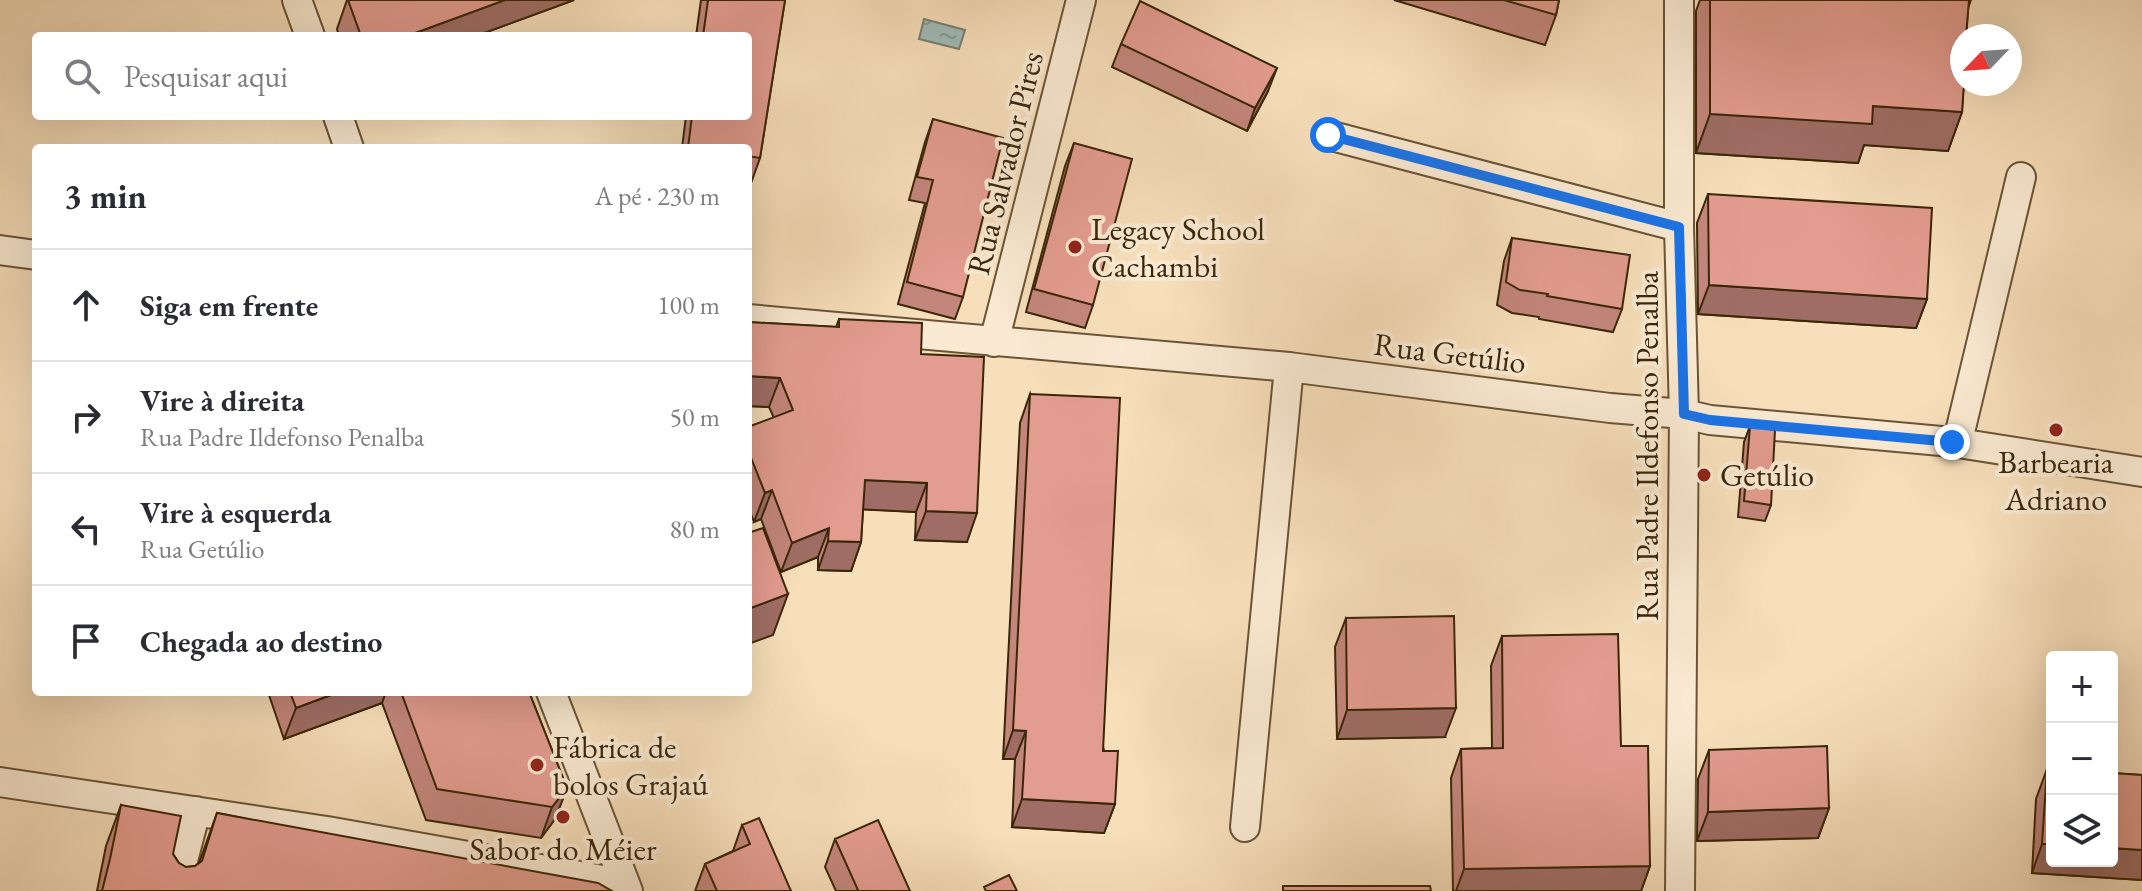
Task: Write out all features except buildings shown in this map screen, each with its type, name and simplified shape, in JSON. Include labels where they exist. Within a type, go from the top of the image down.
[{"type":"street","points":[[297,0],[309,32]]},
{"type":"street","name":"Rua Salvador Pires","points":[[994,342],[1081,0]]},
{"type":"street","name":"Rua Padre Ildefonso Penalba","points":[[1679,0],[1679,227],[1684,414],[1680,891]]},
{"type":"street","points":[[339,120],[348,144]]},
{"type":"street","points":[[1328,135],[1679,227]]},
{"type":"street","points":[[1952,442],[1960,432],[2021,177]]},
{"type":"street","points":[[0,250],[32,254]]},
{"type":"street","name":"Rua Getúlio","points":[[752,319],[1289,367],[1610,408],[1684,414],[1710,420],[1952,442],[2142,472]]},
{"type":"street","points":[[1245,827],[1289,367]]},
{"type":"street","points":[[553,696],[626,888]]},
{"type":"street","points":[[0,782],[327,831],[626,888]]},
{"type":"street","points":[[175,891],[196,811]]},
{"type":"water","points":[[924,19],[965,30],[959,49],[919,39]]},
{"type":"place","name":"Legacy School Cachambi","points":[[1075,247]]},
{"type":"place","name":"Barbearia Adriano","points":[[2056,430]]},
{"type":"place","name":"Getúlio","points":[[1704,475]]},
{"type":"place","name":"Fábrica de bolos Grajaú","points":[[537,765]]},
{"type":"place","name":"Sabor do Méier","points":[[563,817]]},
{"type":"route","points":[[1328,135],[1679,227],[1684,414],[1710,420],[1952,442]]}]
